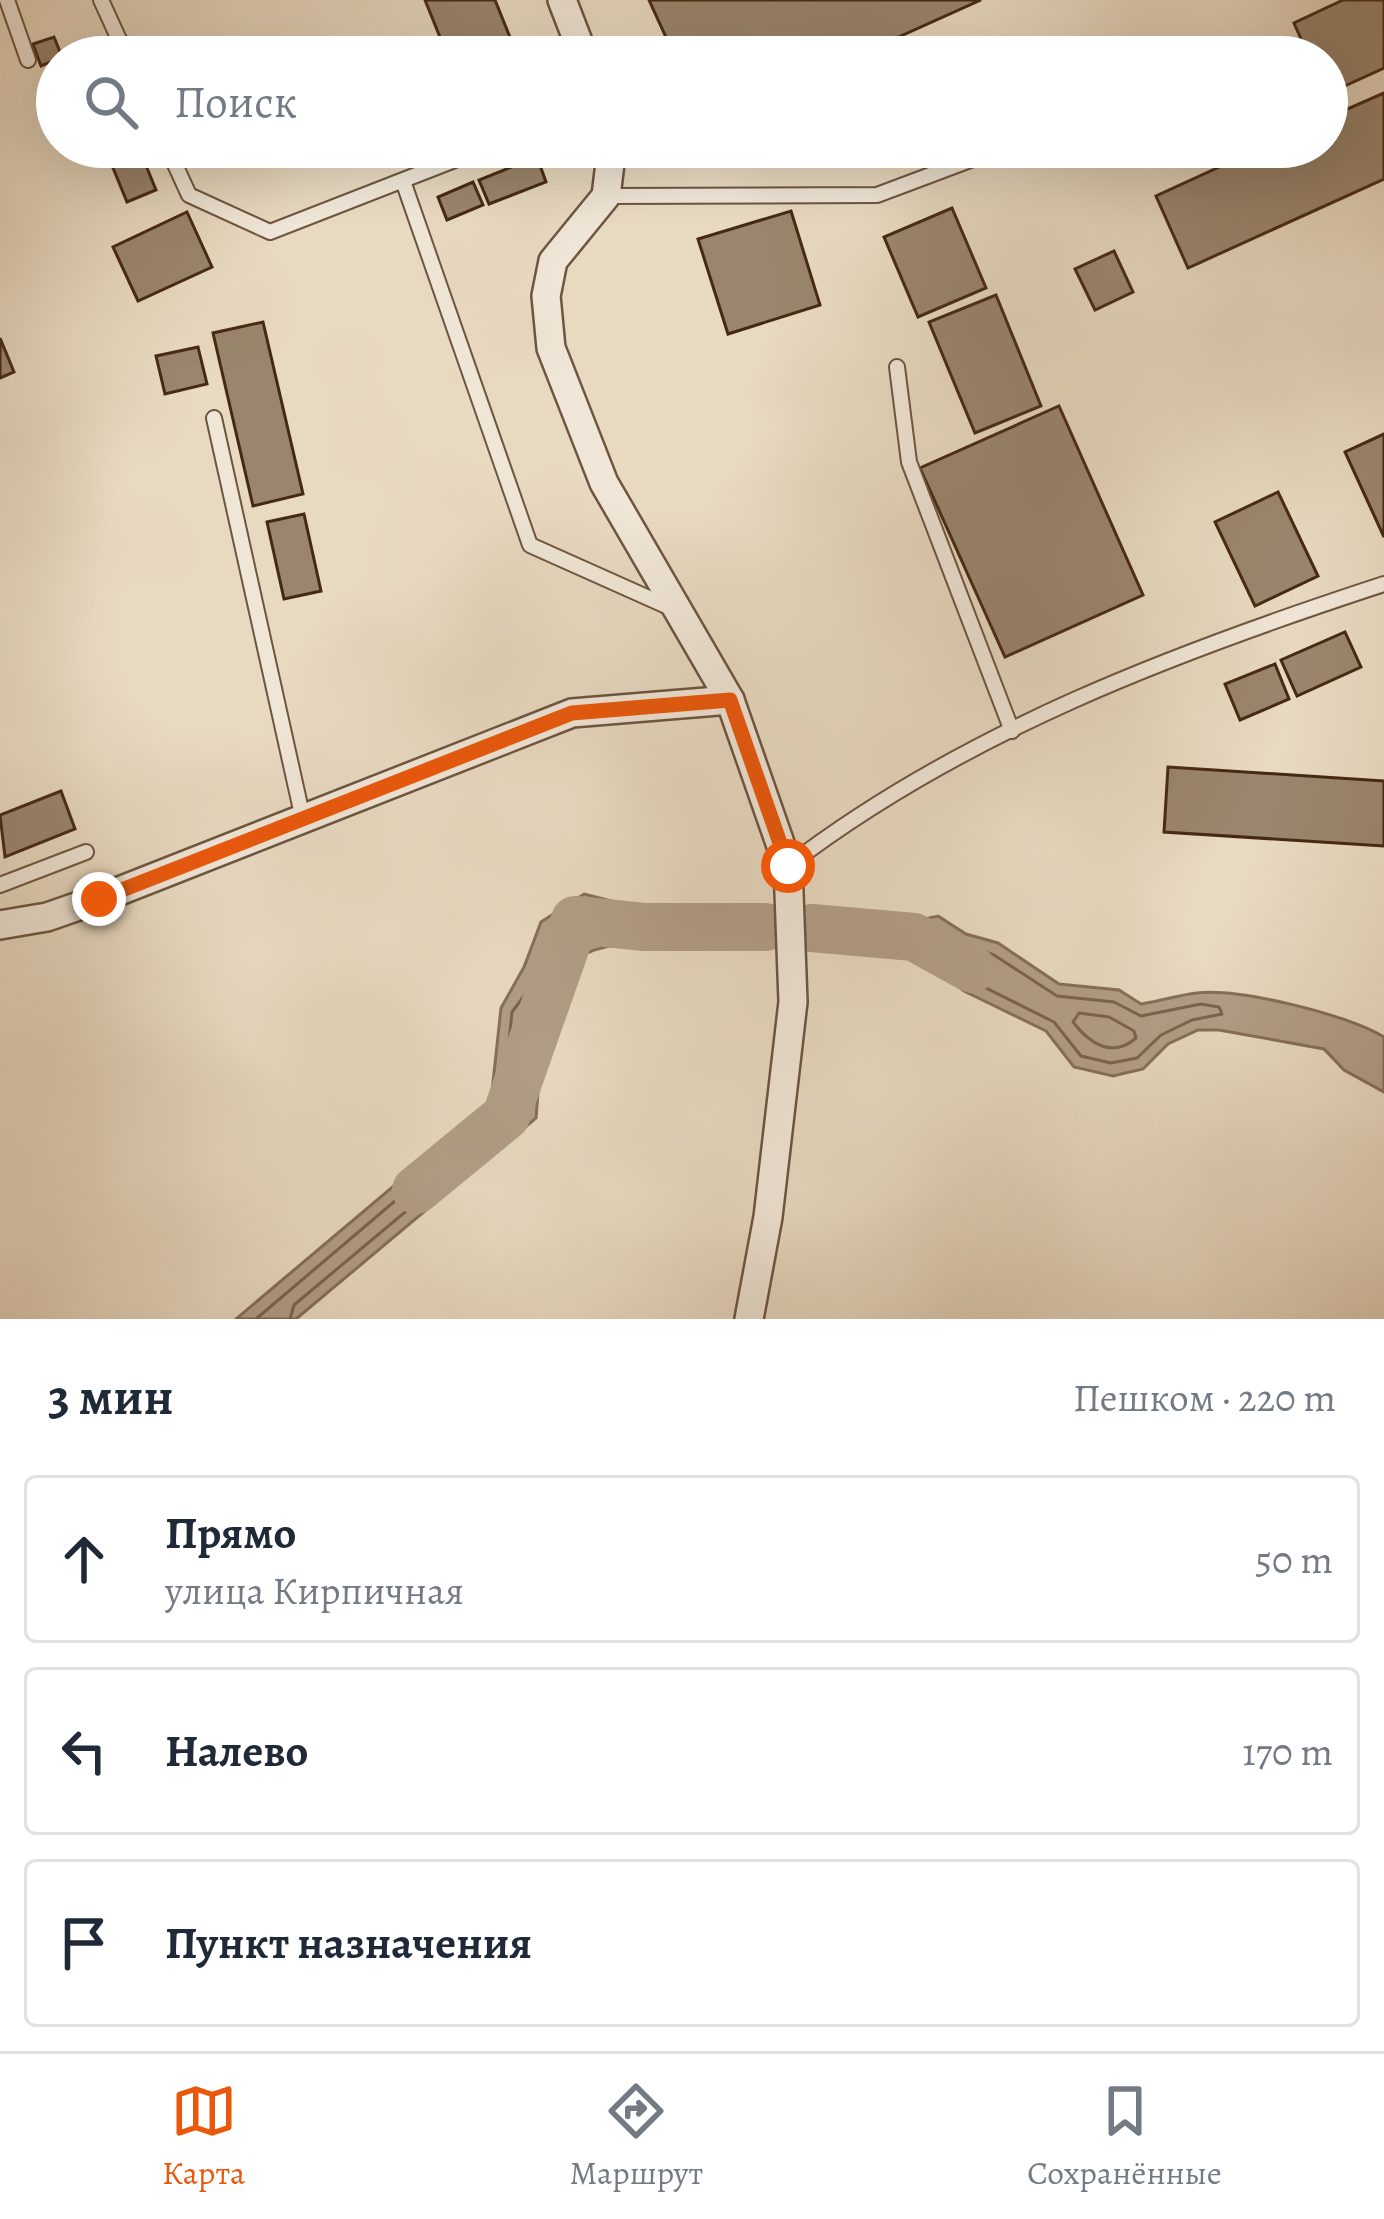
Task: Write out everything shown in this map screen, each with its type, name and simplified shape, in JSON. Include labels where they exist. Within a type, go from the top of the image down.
[{"type":"street","points":[[562,0],[576,36]]},
{"type":"street","points":[[609,168],[606,196],[553,261],[546,296],[551,348],[604,483],[730,700],[788,866],[793,1002],[768,1217],[749,1319]]},
{"type":"street","points":[[0,925],[82,905],[572,713],[730,700]]},
{"type":"lane","points":[[7,0],[28,60]]},
{"type":"lane","points":[[100,0],[117,36]]},
{"type":"lane","points":[[177,168],[189,195],[270,232],[436,168]]},
{"type":"lane","points":[[606,196],[877,195],[949,168]]},
{"type":"lane","points":[[403,181],[530,545],[674,609]]},
{"type":"lane","points":[[898,368],[909,462],[1012,730]]},
{"type":"lane","points":[[214,418],[303,819]]},
{"type":"lane","points":[[788,866],[862,809],[1012,730],[1195,646],[1384,584]]},
{"type":"lane","points":[[0,885],[86,852]]},
{"type":"water","points":[[584,894],[650,911],[660,943],[617,945],[586,953],[565,968],[552,989],[545,1015],[536,1118],[296,1319],[236,1319],[409,1173],[471,1147],[489,1119],[501,1008],[541,922]]},
{"type":"water","points":[[938,916],[966,934],[998,943],[1059,984],[1119,990],[1141,1004],[1197,993],[1239,995],[1321,1012],[1368,1029],[1384,1037],[1384,1092],[1344,1070],[1324,1049],[1219,1030],[1198,1030],[1168,1044],[1143,1069],[1113,1076],[1074,1067],[1046,1031],[964,991],[916,955],[915,921]]},
{"type":"building","points":[[425,0],[495,0],[510,36],[440,36]]},
{"type":"building","points":[[649,0],[981,0],[901,36],[665,36]]},
{"type":"building","points":[[1343,0],[1384,0],[1384,68],[1348,84],[1348,36],[1300,36],[1294,23]]},
{"type":"building","points":[[1384,93],[1384,179],[1188,268],[1156,196],[1217,168],[1348,168],[1348,109]]},
{"type":"building","points":[[113,168],[147,168],[156,190],[127,202]]},
{"type":"building","points":[[509,168],[541,168],[546,182],[489,204],[479,180]]},
{"type":"building","points":[[473,182],[483,205],[447,220],[438,197]]},
{"type":"building","points":[[952,208],[986,288],[918,317],[884,237]]},
{"type":"building","points":[[791,211],[820,305],[728,334],[698,239]]},
{"type":"building","points":[[187,212],[212,267],[138,301],[113,247]]},
{"type":"building","points":[[1114,251],[1133,292],[1095,310],[1075,269]]},
{"type":"building","points":[[996,295],[1041,406],[975,433],[929,322]]},
{"type":"building","points":[[263,322],[303,494],[253,506],[213,333]]},
{"type":"building","points":[[0,338],[14,372],[0,378]]},
{"type":"building","points":[[198,347],[207,384],[165,394],[156,356]]},
{"type":"building","points":[[1059,406],[1143,595],[1005,657],[920,468]]},
{"type":"building","points":[[1384,434],[1384,537],[1345,452]]},
{"type":"building","points":[[1278,492],[1318,576],[1255,606],[1215,522]]},
{"type":"building","points":[[304,514],[321,591],[284,599],[267,522]]},
{"type":"building","points":[[1345,632],[1361,667],[1297,696],[1281,660]]},
{"type":"building","points":[[1275,664],[1289,699],[1240,720],[1225,684]]},
{"type":"building","points":[[1168,767],[1384,781],[1384,846],[1164,832]]},
{"type":"building","points":[[61,791],[75,829],[5,857],[0,815]]},
{"type":"waterway","points":[[416,1190],[506,1116],[575,920],[645,927],[765,927]]},
{"type":"waterway","points":[[812,928],[914,937],[972,969]]},
{"type":"route","points":[[99,899],[572,713],[730,700],[788,866]]}]
